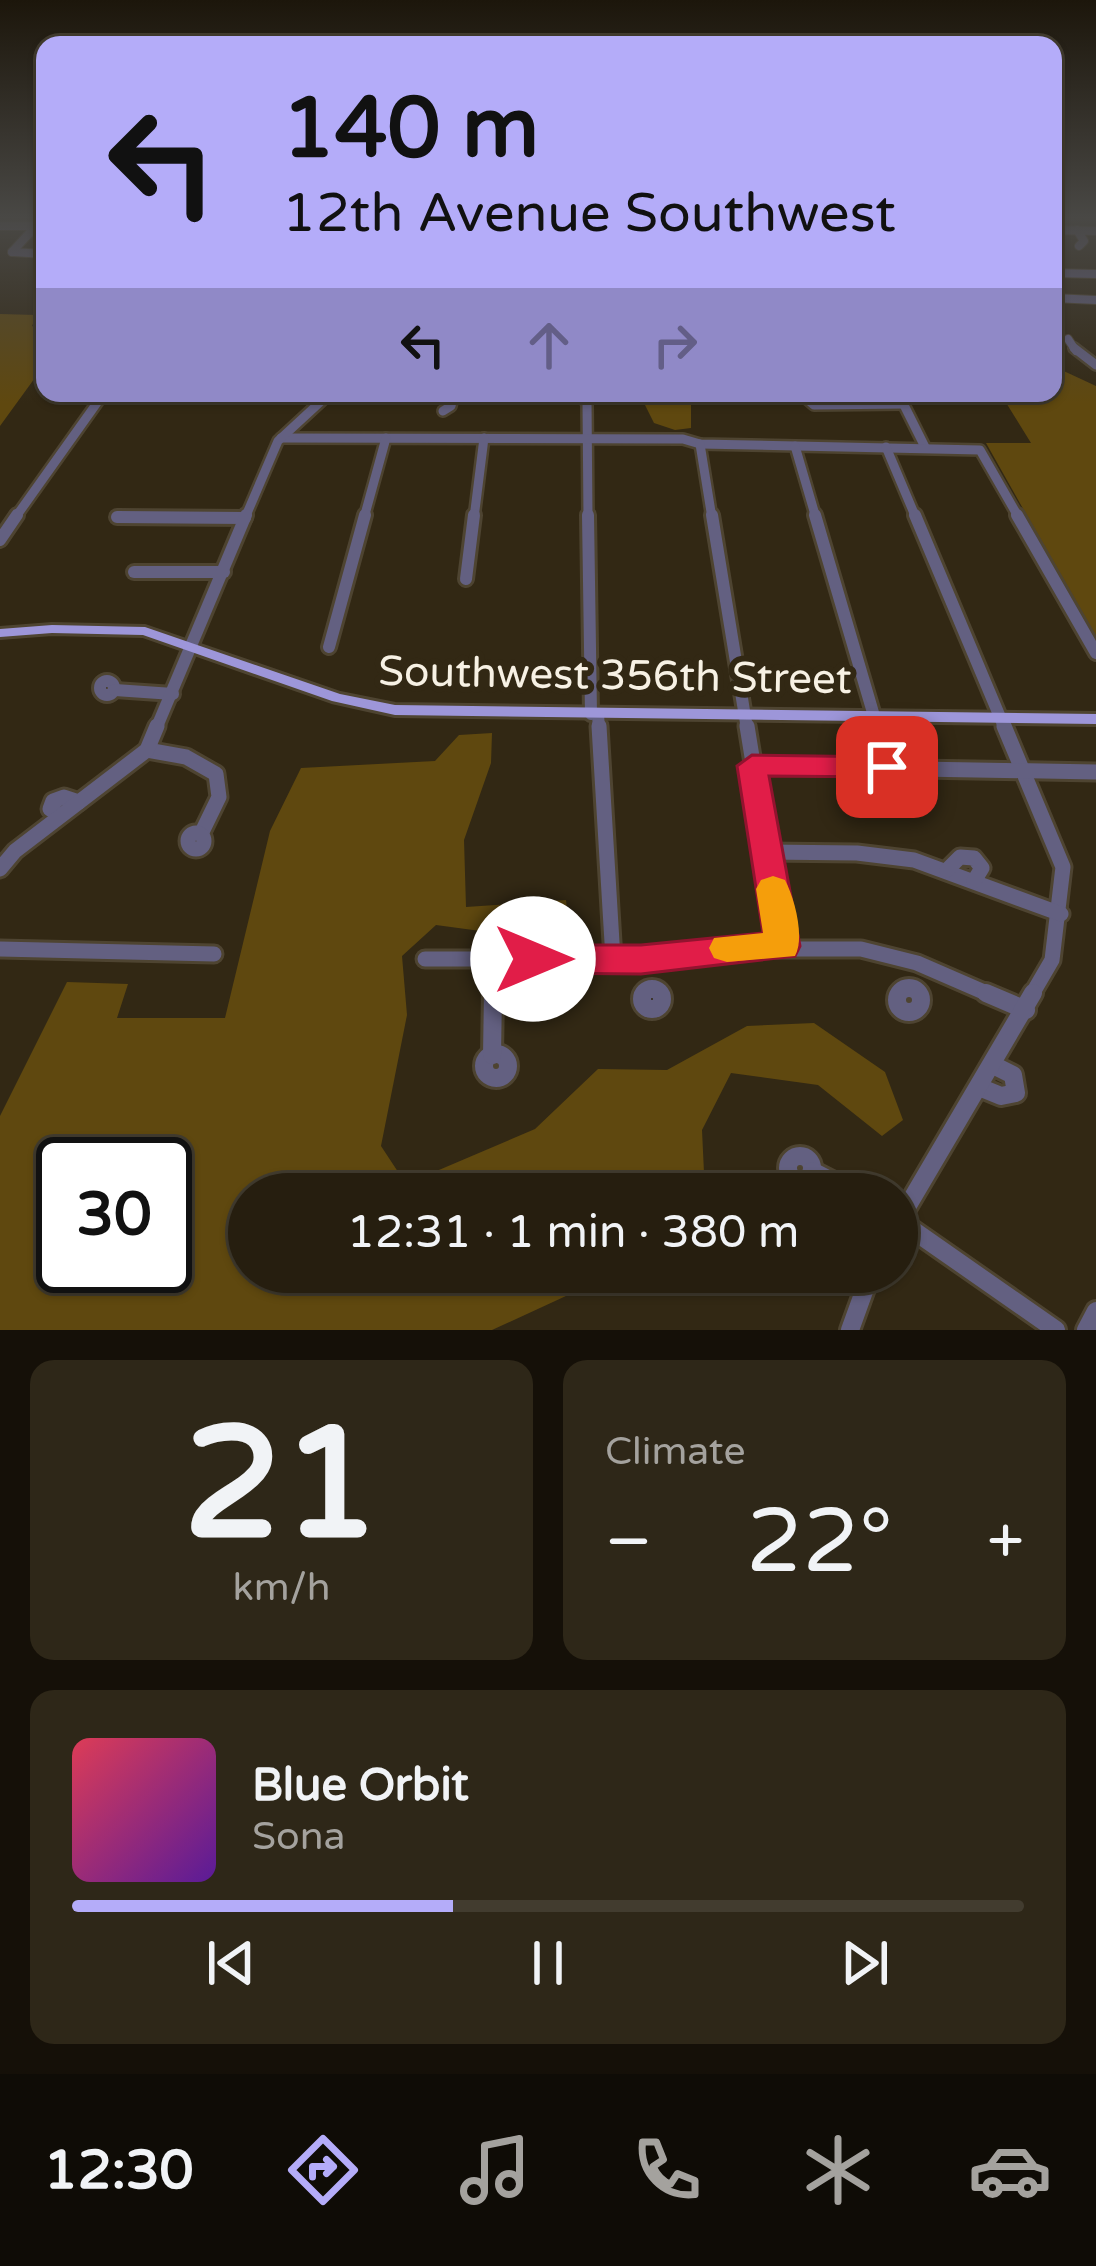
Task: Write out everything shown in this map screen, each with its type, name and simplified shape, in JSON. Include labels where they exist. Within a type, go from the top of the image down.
[{"type":"main road","name":"Southwest 356th Street","points":[[0,634],[129,630],[194,646],[371,707],[419,712],[1096,719]]},
{"type":"street","points":[[1062,298],[1096,299]]},
{"type":"street","points":[[1068,339],[1079,355],[1096,365]]},
{"type":"street","points":[[0,540],[98,402]]},
{"type":"street","points":[[0,868],[61,815],[50,809],[53,801],[68,797],[79,802],[147,750],[281,438],[320,402]]},
{"type":"street","points":[[443,411],[452,402]]},
{"type":"street","points":[[587,402],[594,714],[613,959]]},
{"type":"street","points":[[810,402],[904,404],[925,447]]},
{"type":"street","points":[[281,438],[589,438],[980,449],[1096,652]]},
{"type":"street","points":[[329,647],[386,438]]},
{"type":"street","points":[[466,579],[484,438]]},
{"type":"street","points":[[700,444],[783,946]]},
{"type":"street","points":[[795,446],[874,716]]},
{"type":"street","points":[[886,447],[1064,867],[1052,960],[918,1188]]},
{"type":"street","points":[[117,517],[245,518]]},
{"type":"street","points":[[134,572],[224,572]]},
{"type":"street","points":[[115,691],[173,694]]},
{"type":"street","points":[[147,750],[186,757],[216,774],[217,804],[201,834]]},
{"type":"street","points":[[752,766],[1096,772]]},
{"type":"street","points":[[767,852],[877,854],[947,870],[1061,914]]},
{"type":"street","points":[[0,949],[214,954]]},
{"type":"street","points":[[424,959],[641,959],[715,949],[861,949],[917,962],[1026,1010]]},
{"type":"street","points":[[492,1055],[493,959]]},
{"type":"street","points":[[641,959],[650,990]]},
{"type":"street","points":[[911,989],[917,962]]},
{"type":"street","points":[[979,1087],[1006,1097],[1018,1089],[1013,1075],[992,1065]]},
{"type":"street","points":[[812,1171],[816,1173]]},
{"type":"street","points":[[918,1235],[1056,1330]]},
{"type":"street","points":[[850,1330],[863,1293]]},
{"type":"street","points":[[1086,1330],[1096,1311]]},
{"type":"shaded area","points":[[0,314],[36,315],[32,326],[36,328],[36,376],[0,426]]},
{"type":"shaded area","points":[[1062,370],[1096,386],[1096,638],[986,443],[1031,443],[1006,402],[1062,402]]},
{"type":"shaded area","points":[[644,402],[788,402],[697,403],[691,405],[691,428],[675,430],[654,423]]},
{"type":"shaded area","points":[[492,733],[491,763],[464,840],[466,907],[566,900],[569,925],[548,940],[436,925],[402,956],[407,1015],[381,1146],[399,1173],[228,1173],[228,1293],[572,1293],[492,1330],[0,1330],[0,1116],[67,982],[128,984],[117,1018],[225,1018],[270,831],[301,768],[435,761],[459,735]]},
{"type":"shaded area","points":[[814,1023],[885,1072],[903,1120],[882,1136],[818,1085],[731,1073],[702,1130],[704,1173],[432,1173],[535,1129],[598,1069],[667,1070],[747,1026]]},
{"type":"slow traffic","points":[[727,948],[783,946],[773,889]]},
{"type":"route","points":[[533,959],[641,959],[783,946],[752,766],[887,767]]}]
